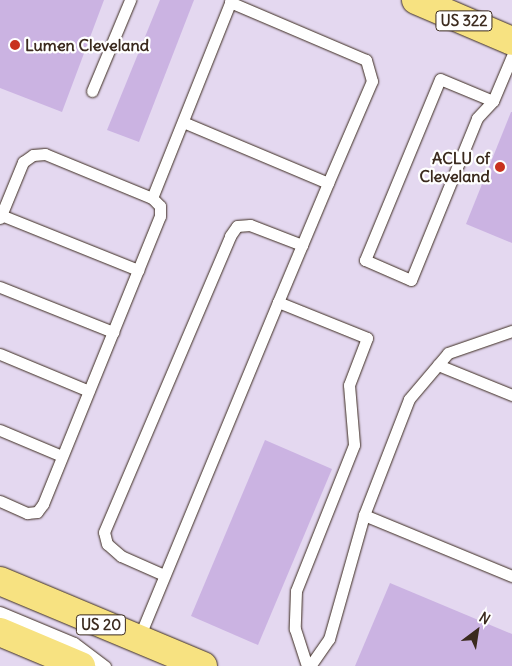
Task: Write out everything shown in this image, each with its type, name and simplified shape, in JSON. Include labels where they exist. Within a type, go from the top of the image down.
[{"type":"main road","name":"US 322","points":[[416,0],[512,41]]},
{"type":"main road","name":"US 20","points":[[0,581],[203,666]]},
{"type":"main road","name":"US 20","points":[[0,632],[70,664]]},
{"type":"lane","points":[[92,91],[130,0]]},
{"type":"lane","points":[[138,640],[372,81],[366,60],[231,1],[152,198]]},
{"type":"lane","points":[[493,101],[440,79],[365,260],[411,280],[478,118],[493,101],[512,56]]},
{"type":"lane","points":[[183,122],[328,183]]},
{"type":"lane","points":[[0,501],[27,512],[37,512],[62,456],[89,391],[160,216],[160,206],[152,198],[45,154],[33,156],[23,162],[1,217],[138,270]]},
{"type":"lane","points":[[164,576],[121,556],[107,544],[104,532],[230,236],[238,226],[250,225],[302,245]]},
{"type":"lane","points":[[0,287],[113,332]]},
{"type":"lane","points":[[278,302],[367,338],[350,385],[354,446],[296,590],[295,629],[309,666]]},
{"type":"lane","points":[[309,666],[329,639],[364,515],[409,399],[448,354],[512,331]]},
{"type":"lane","points":[[0,354],[89,391]]},
{"type":"lane","points":[[438,365],[512,395]]},
{"type":"lane","points":[[0,430],[62,456]]},
{"type":"lane","points":[[364,515],[512,576]]},
{"type":"lane","points":[[0,612],[74,643],[106,666]]},
{"type":"shaded area","points":[[0,0],[512,0],[512,666],[0,666]]},
{"type":"building","points":[[0,0],[104,0],[62,112],[0,88]]},
{"type":"building","points":[[160,0],[194,0],[139,142],[107,130]]},
{"type":"building","name":"ACLU of Cleveland","points":[[512,112],[512,243],[466,224]]},
{"type":"building","points":[[265,440],[332,469],[258,645],[191,616]]},
{"type":"building","points":[[390,583],[512,634],[512,666],[355,666]]},
{"type":"place","name":"Lumen Cleveland","points":[[15,45]]},
{"type":"place","name":"ACLU of Cleveland","points":[[500,167]]}]
